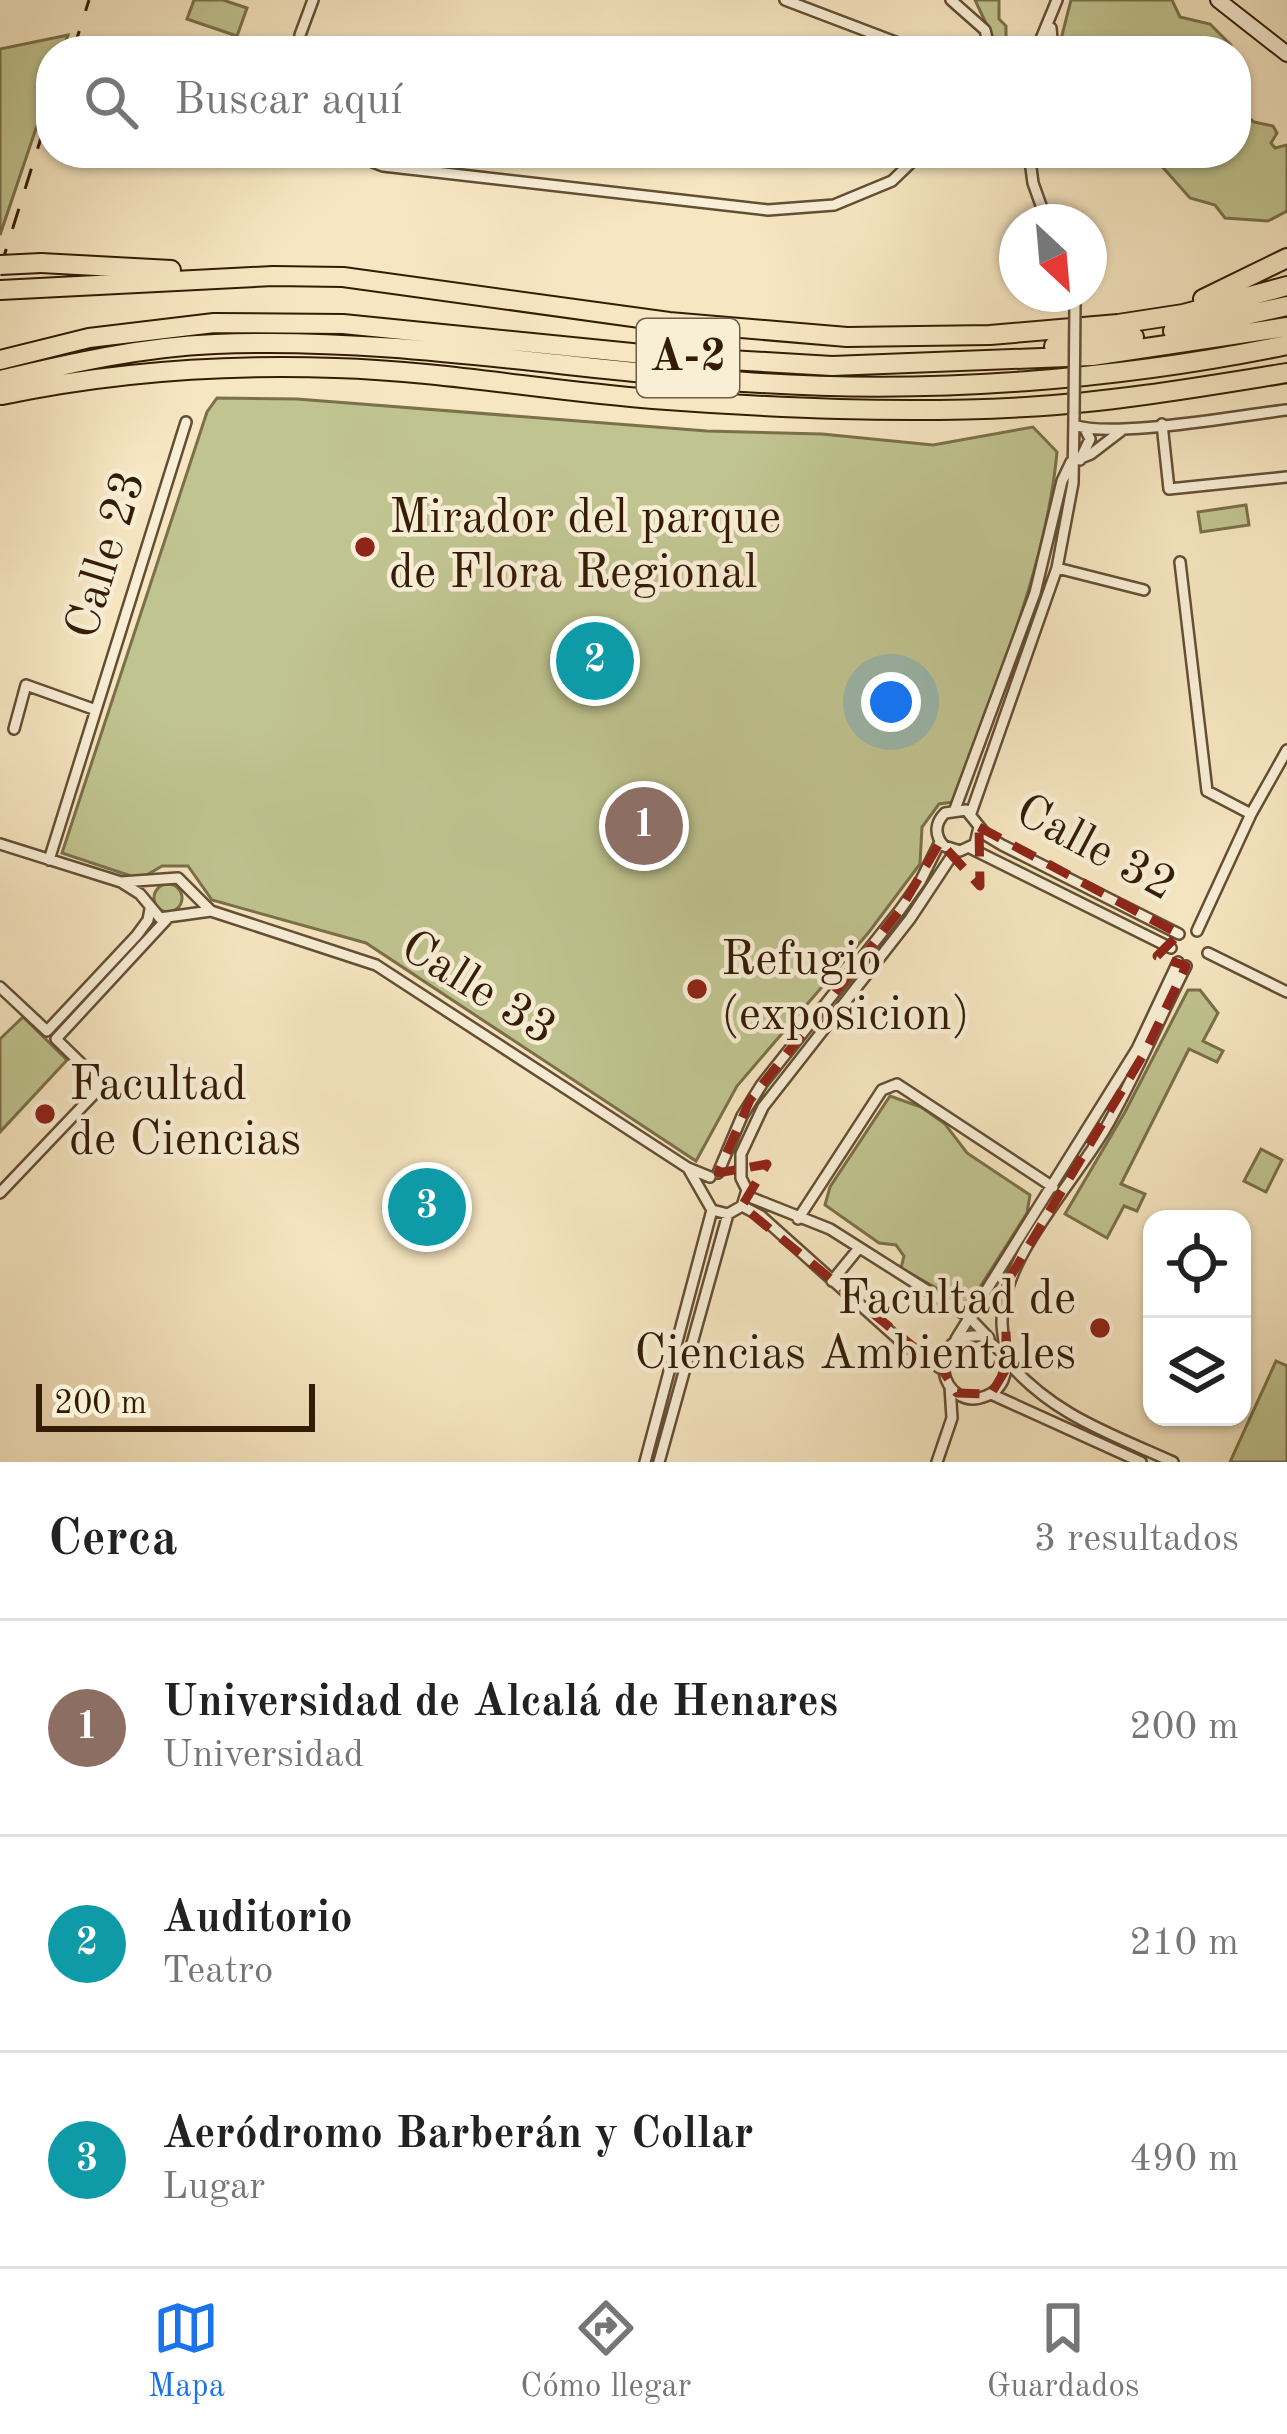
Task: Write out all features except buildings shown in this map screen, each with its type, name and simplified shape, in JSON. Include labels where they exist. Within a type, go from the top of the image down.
[{"type":"highway","points":[[1118,324],[1191,304],[1287,258]]},
{"type":"highway","points":[[0,266],[297,269],[669,322],[847,337],[990,335],[1118,324],[1183,314],[1287,286]]},
{"type":"highway","points":[[0,290],[273,276],[343,277]]},
{"type":"highway","points":[[895,366],[1194,328],[1287,306]]},
{"type":"highway","name":"A-2","points":[[1,390],[214,323],[344,324],[662,356],[783,365],[895,366],[1092,356],[1287,327]]},
{"type":"highway","name":"A-2","points":[[0,360],[92,361],[214,344],[339,344],[767,384],[916,385],[1092,374],[1287,345]]},
{"type":"highway","points":[[92,361],[133,363],[339,344]]},
{"type":"highway","points":[[1092,374],[1125,380],[1287,356]]},
{"type":"highway","points":[[92,361],[339,368],[653,399],[943,411],[1163,393],[1287,373]]},
{"type":"street","points":[[300,36],[313,0]]},
{"type":"street","points":[[785,0],[881,36]]},
{"type":"street","points":[[830,16],[836,0]]},
{"type":"street","points":[[951,0],[986,36]]},
{"type":"street","points":[[1044,36],[1058,0]]},
{"type":"street","points":[[1218,0],[1287,54]]},
{"type":"street","points":[[1050,23],[1051,36]]},
{"type":"street","points":[[400,168],[768,210],[834,205],[892,182],[906,168]]},
{"type":"street","points":[[1031,168],[1041,204]]},
{"type":"street","points":[[971,813],[1057,568],[1075,461],[1074,312]]},
{"type":"street","points":[[1077,423],[1126,428],[1287,410]]},
{"type":"street","name":"Calle 23","points":[[49,860],[187,422]]},
{"type":"street","points":[[644,1462],[712,1210],[704,1191],[751,1100],[900,910],[940,842],[938,822],[955,809],[1035,593],[1062,481],[1090,439],[1077,423]]},
{"type":"street","points":[[1162,424],[1169,489],[1287,477]]},
{"type":"street","points":[[1075,461],[1126,428]]},
{"type":"street","points":[[1180,562],[1207,791],[1252,814]]},
{"type":"street","points":[[1057,568],[1144,590]]},
{"type":"street","name":"Calle 23","points":[[14,729],[26,685],[96,710]]},
{"type":"street","points":[[1197,931],[1287,750]]},
{"type":"street","points":[[940,842],[955,851],[970,848],[978,838],[979,827],[971,813],[955,809]]},
{"type":"street","name":"Calle 32","points":[[979,827],[1002,845],[1179,934]]},
{"type":"street","points":[[0,844],[121,882],[178,878],[190,894],[184,914],[167,919],[51,1035]]},
{"type":"street","name":"Calle 32","points":[[970,848],[1172,947]]},
{"type":"street","points":[[943,1370],[906,1346],[744,1201],[741,1154],[773,1090],[910,919],[955,851]]},
{"type":"street","points":[[121,882],[167,919]]},
{"type":"street","points":[[51,1035],[148,920],[154,882]]},
{"type":"street","name":"Calle 33","points":[[190,894],[212,911],[376,965],[688,1168],[714,1175]]},
{"type":"street","name":"Calle 33","points":[[184,914],[212,911]]},
{"type":"street","points":[[1182,964],[1172,947],[1179,934],[1197,931]]},
{"type":"street","points":[[1182,964],[1199,964],[1208,953],[1205,938],[1197,931]]},
{"type":"street","name":"Calle 32","points":[[1208,953],[1287,992]]},
{"type":"street","points":[[937,1462],[952,1418],[950,1387],[943,1370],[947,1350],[1137,1049],[1182,964]]},
{"type":"street","points":[[952,1418],[973,1399],[991,1394],[1004,1379],[1006,1284],[1105,1130],[1182,964]]},
{"type":"street","points":[[0,987],[99,1083],[97,1091],[0,1193]]},
{"type":"street","points":[[798,1219],[890,1084],[897,1084],[1053,1186]]},
{"type":"street","name":"Calle 33","points":[[688,1168],[704,1191]]},
{"type":"street","points":[[714,1175],[726,1171],[741,1178]]},
{"type":"street","points":[[659,1462],[728,1214],[744,1201]]},
{"type":"street","points":[[744,1201],[830,1229],[969,1317],[1045,1401],[1173,1462]]},
{"type":"street","points":[[712,1210],[728,1214]]},
{"type":"street","points":[[832,1282],[859,1247]]},
{"type":"street","points":[[955,1342],[972,1335],[991,1340]]},
{"type":"street","points":[[950,1387],[973,1399]]},
{"type":"street","points":[[991,1394],[1141,1462]]},
{"type":"highlighted area","points":[[979,827],[1179,934],[1157,956],[1186,966],[1145,1052],[1006,1284],[1006,1369],[991,1394],[957,1393],[943,1371],[742,1206],[767,1164],[718,1173],[750,1100],[900,910],[940,842],[980,886]]},
{"type":"green space","points":[[194,0],[223,0],[247,8],[237,36],[187,19]]},
{"type":"green space","points":[[975,0],[999,0],[999,19],[1006,26],[1006,36],[992,36]]},
{"type":"green space","points":[[1071,0],[1172,0],[1180,17],[1210,24],[1222,36],[1062,36]]},
{"type":"green space","points":[[36,42],[36,128],[0,235],[0,49]]},
{"type":"green space","points":[[1251,120],[1273,126],[1275,148],[1287,145],[1287,211],[1268,221],[1225,218],[1215,205],[1190,198],[1163,168],[1251,168]]},
{"type":"green space","points":[[217,398],[297,399],[933,445],[1033,427],[1057,452],[1030,585],[954,802],[939,804],[922,827],[920,864],[869,932],[737,1086],[696,1161],[366,943],[212,900],[188,866],[162,866],[140,879],[62,853],[207,412]]},
{"type":"green space","points":[[1246,505],[1249,525],[1201,532],[1198,512]]},
{"type":"green space","points":[[168,884],[178,888],[182,898],[178,908],[168,912],[158,908],[154,898],[158,888]]},
{"type":"green space","points":[[1188,990],[1200,990],[1218,1013],[1203,1041],[1223,1051],[1217,1062],[1189,1049],[1121,1184],[1145,1194],[1137,1211],[1124,1206],[1107,1238],[1065,1214]]},
{"type":"green space","points":[[23,1017],[67,1060],[0,1132],[0,1039]]},
{"type":"green space","points":[[890,1096],[921,1107],[945,1124],[967,1153],[1030,1195],[1027,1213],[968,1306],[901,1268],[904,1256],[896,1245],[879,1243],[825,1205],[830,1187]]},
{"type":"green space","points":[[1261,1149],[1282,1160],[1266,1192],[1244,1181]]},
{"type":"green space","points":[[1276,1361],[1287,1366],[1287,1462],[1230,1462],[1246,1426],[1251,1426],[1251,1416]]},
{"type":"railway","points":[[78,36],[89,0]]},
{"type":"railway","points":[[0,269],[36,154]]},
{"type":"place","name":"Mirador del parque de Flora Regional","points":[[365,547]]},
{"type":"place","name":"Auditorio","points":[[595,661]]},
{"type":"place","name":"Universidad de Alcalá de Henares","points":[[644,826]]},
{"type":"place","name":"Refugio (exposicion)","points":[[697,989]]},
{"type":"place","name":"Facultad de Ciencias","points":[[45,1114]]},
{"type":"place","name":"Aeródromo Barberán y Collar","points":[[427,1207]]},
{"type":"place","name":"Facultad de Ciencias Ambientales","points":[[1100,1328]]}]
